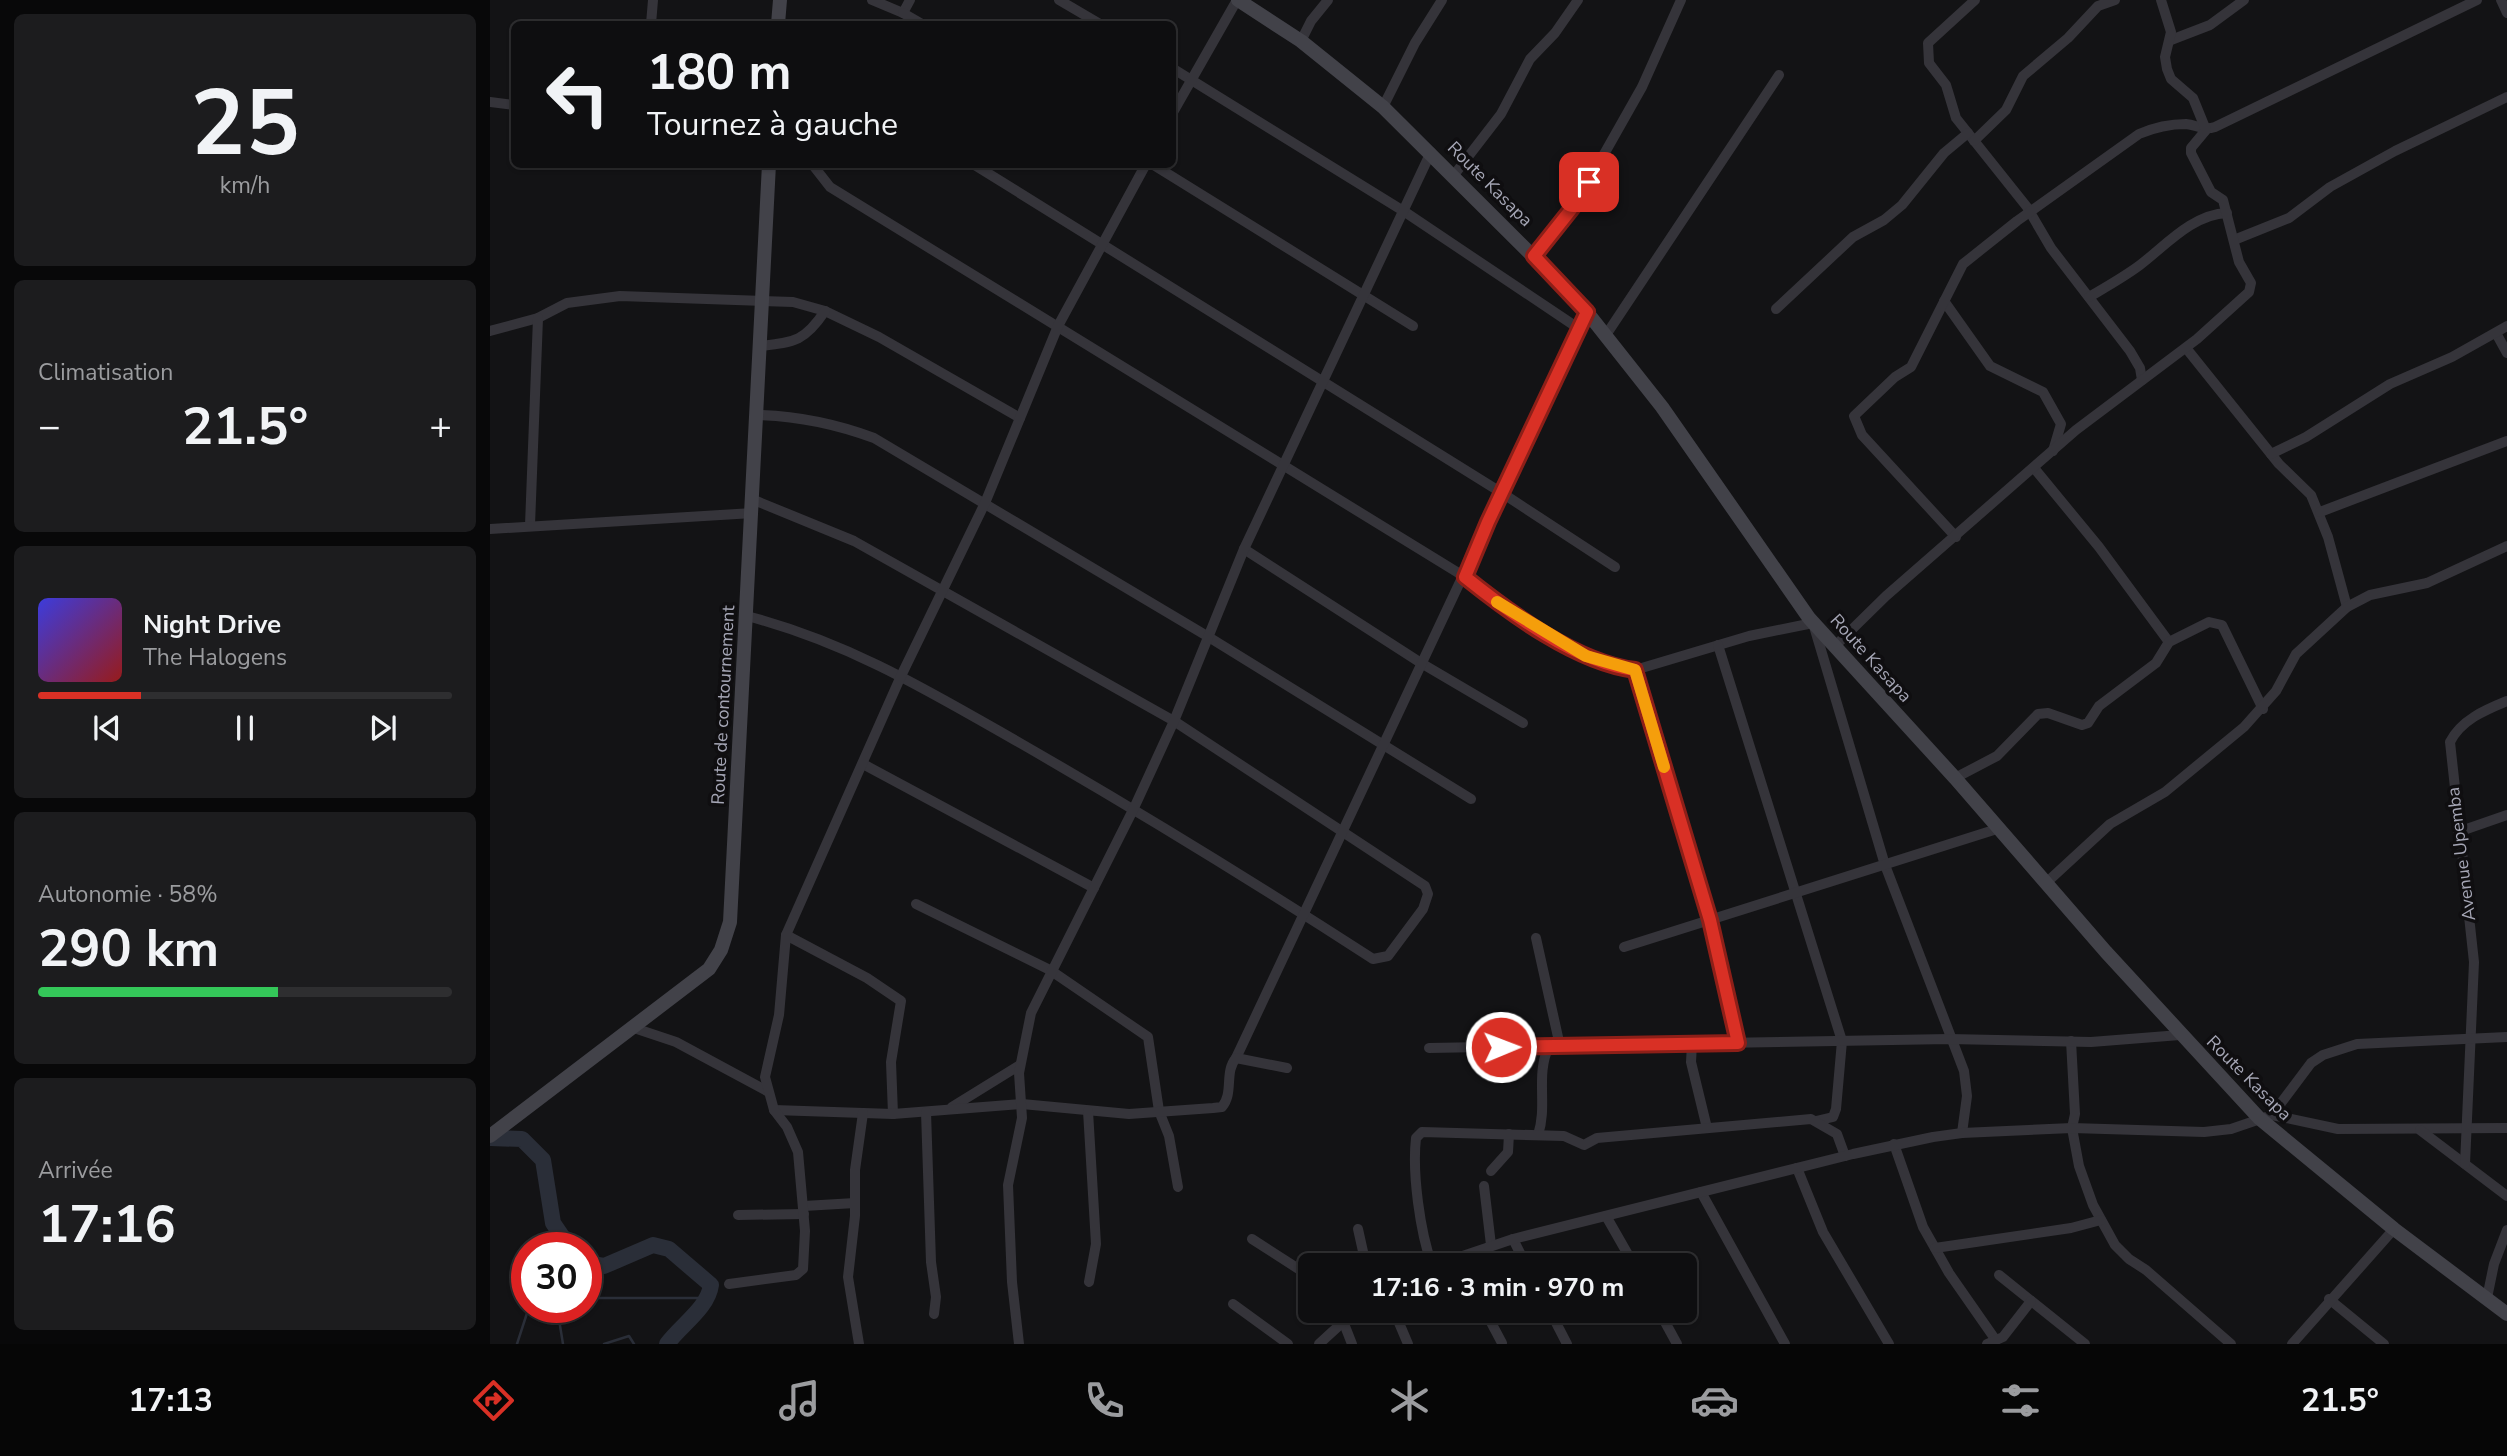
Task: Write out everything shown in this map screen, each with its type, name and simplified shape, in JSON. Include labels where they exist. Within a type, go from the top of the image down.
[{"type":"main road","points":[[778,21],[780,0]]},
{"type":"main road","name":"Route Kasapa","points":[[1238,0],[1301,41],[1383,107],[1454,174],[1587,312],[1662,407],[1814,623],[1955,778],[1997,830],[2180,1035],[2265,1117],[2393,1229],[2507,1314]]},
{"type":"main road","name":"Route de contournement","points":[[490,1136],[709,968],[721,950],[730,922],[769,168]]},
{"type":"street","points":[[651,21],[653,0]]},
{"type":"street","points":[[872,0],[917,21]]},
{"type":"street","points":[[902,13],[909,0]]},
{"type":"street","points":[[1059,0],[1095,21]]},
{"type":"street","points":[[1176,107],[1238,0]]},
{"type":"street","points":[[1301,41],[1311,21],[1328,0]]},
{"type":"street","points":[[1383,107],[1415,43],[1442,0]]},
{"type":"street","points":[[1454,174],[1501,114],[1530,59],[1555,33],[1578,0]]},
{"type":"street","points":[[1534,256],[1583,192],[1642,87],[1681,0]]},
{"type":"street","points":[[1975,0],[1928,43],[1926,52],[1929,64],[1951,96],[1956,118],[2030,212],[2051,248],[2130,351],[2140,368],[2142,380]]},
{"type":"street","points":[[1776,309],[1853,237],[1884,220],[1902,205],[1944,153],[2007,110],[2023,76],[2073,33],[2098,6],[2115,0]]},
{"type":"street","points":[[2161,0],[2171,40],[2165,57],[2167,69],[2171,79],[2193,98],[2206,130]]},
{"type":"street","points":[[2171,40],[2210,25],[2244,0]]},
{"type":"street","points":[[1834,647],[1886,596],[2034,468],[2142,380],[2186,348],[2251,288],[2248,276],[2239,262],[2224,200],[2211,192],[2190,153],[2206,130],[2263,105],[2477,0]]},
{"type":"street","points":[[2501,0],[2507,13]]},
{"type":"street","points":[[1176,70],[1405,212],[1577,328]]},
{"type":"street","points":[[1606,335],[1779,75]]},
{"type":"street","points":[[2234,240],[2289,218],[2330,187],[2395,151],[2507,97]]},
{"type":"street","points":[[490,102],[511,105]]},
{"type":"street","points":[[1956,537],[1862,435],[1854,416],[1895,377],[1911,367],[1963,264],[2139,134],[2154,128],[2186,124],[2206,130]]},
{"type":"street","points":[[1019,1344],[1012,1282],[1008,1185],[1018,1146],[1022,1104],[1020,1065],[1031,1013],[1050,970],[1134,808],[1174,721],[1244,548],[1405,212],[1431,152]]},
{"type":"street","points":[[815,168],[830,187],[1465,577],[1491,598],[1586,656],[1635,670],[1718,645],[1814,623],[1885,865],[1967,1083],[1962,1133]]},
{"type":"street","points":[[979,168],[1502,493],[1615,567]]},
{"type":"street","points":[[729,1284],[800,1273],[804,1210],[795,1141],[774,1110],[765,1077],[779,1015],[786,935],[901,676],[985,503],[1058,326],[1101,243],[1147,168]]},
{"type":"street","points":[[1155,168],[1413,326]]},
{"type":"street","points":[[2089,298],[2137,267],[2185,230],[2211,214],[2227,213]]},
{"type":"street","points":[[490,331],[538,318],[567,303],[620,296],[793,302],[825,311],[879,337],[1020,418]]},
{"type":"street","points":[[1944,301],[1990,366],[2047,397],[2061,424],[2053,453]]},
{"type":"street","points":[[761,346],[791,343],[803,338],[825,311]]},
{"type":"street","points":[[774,1110],[893,1114],[1022,1104],[1129,1114],[1222,1107],[1228,1099],[1230,1067],[1421,663],[1465,577],[1577,328],[1587,312]]},
{"type":"street","points":[[530,525],[538,318]]},
{"type":"street","points":[[2271,454],[2306,437],[2390,384],[2414,376],[2507,326]]},
{"type":"street","points":[[2496,333],[2507,353]]},
{"type":"street","points":[[2186,348],[2271,454],[2311,495],[2320,512],[2347,607]]},
{"type":"street","points":[[758,415],[810,420],[874,438],[1207,636],[1471,799]]},
{"type":"street","points":[[2320,512],[2442,469],[2507,441]]},
{"type":"street","points":[[2034,468],[2099,547],[2169,642]]},
{"type":"street","points":[[490,529],[753,506],[854,541],[1174,721],[1425,886],[1428,894],[1423,909],[1400,944],[1380,960],[1373,959],[1134,808],[901,676],[829,641],[747,616]]},
{"type":"street","points":[[2046,883],[2110,824],[2165,792],[2263,709],[2296,654],[2347,607],[2370,595],[2427,583],[2507,546]]},
{"type":"street","points":[[1244,548],[1421,663],[1523,723]]},
{"type":"street","points":[[1955,778],[1997,756],[2038,714],[2048,713],[2082,725],[2088,723],[2099,706],[2163,656],[2169,642],[2209,622],[2222,625],[2263,709]]},
{"type":"street","points":[[1430,1253],[1423,1230],[1416,1138],[1422,1132],[1566,1136],[1584,1145],[1597,1139],[1815,1121],[1833,1117],[1836,1110],[1842,1041],[1718,645]]},
{"type":"street","points":[[1635,670],[1710,920],[1738,1043]]},
{"type":"street","name":"Avenue Upemba","points":[[2465,1164],[2474,962],[2450,742],[2455,732],[2468,720],[2507,701]]},
{"type":"street","points":[[863,764],[1094,888]]},
{"type":"street","points":[[2458,832],[2507,815]]},
{"type":"street","points":[[1623,947],[1997,830]]},
{"type":"street","points":[[916,904],[1050,970],[1148,1037],[1159,1111],[1169,1136],[1178,1187]]},
{"type":"street","points":[[786,935],[867,978],[901,1001],[891,1062],[893,1114]]},
{"type":"street","points":[[1536,938],[1555,1046],[1541,1066],[1544,1112],[1538,1135]]},
{"type":"street","points":[[634,1028],[676,1042],[767,1091]]},
{"type":"street","points":[[1429,1048],[1842,1041],[2141,1040],[2180,1035]]},
{"type":"street","points":[[2265,1117],[2311,1063],[2323,1055],[2357,1044],[2507,1037]]},
{"type":"street","points":[[2071,1041],[2075,1114],[2071,1128],[2079,1166],[2101,1220],[2115,1245],[2129,1259],[2146,1270],[2231,1344]]},
{"type":"street","points":[[1692,1044],[1692,1062],[1707,1128]]},
{"type":"street","points":[[1236,1058],[1287,1068]]},
{"type":"street","points":[[950,1109],[1020,1065]]},
{"type":"street","points":[[1088,1111],[1096,1244],[1089,1282]]},
{"type":"street","points":[[926,1112],[930,1262],[936,1297],[934,1314]]},
{"type":"street","points":[[859,1344],[848,1277],[855,1203],[855,1170],[863,1113]]},
{"type":"street","points":[[1474,1253],[1513,1239],[1845,1156],[1894,1144],[1962,1133],[2071,1128],[2204,1132],[2231,1129],[2265,1117],[2337,1129],[2507,1128]]},
{"type":"street","points":[[1815,1121],[1839,1137],[1845,1156]]},
{"type":"street","points":[[2420,1130],[2507,1196]]},
{"type":"street","points":[[1491,1171],[1508,1152],[1509,1133]]},
{"type":"street","points":[[1894,1144],[1909,1192],[1934,1248],[1991,1342],[2003,1337],[2031,1301]]},
{"type":"street","points":[[1797,1168],[1824,1232],[1889,1344]]},
{"type":"street","points":[[1484,1186],[1491,1245]]},
{"type":"street","points":[[1701,1192],[1785,1344]]},
{"type":"street","points":[[738,1215],[855,1203]]},
{"type":"street","points":[[1606,1216],[1627,1253]]},
{"type":"street","points":[[1934,1248],[2071,1228],[2101,1220]]},
{"type":"street","points":[[1358,1229],[1363,1253]]},
{"type":"street","points":[[2292,1344],[2393,1229]]},
{"type":"street","points":[[2487,1298],[2494,1264],[2507,1230]]},
{"type":"street","points":[[1252,1238],[1298,1268]]},
{"type":"street","points":[[1513,1239],[1521,1253]]},
{"type":"street","points":[[1999,1275],[2085,1344]]},
{"type":"street","points":[[2329,1299],[2384,1344]]},
{"type":"street","points":[[1233,1304],[1288,1344]]},
{"type":"street","points":[[1319,1344],[1341,1323]]},
{"type":"street","points":[[1344,1323],[1352,1344]]},
{"type":"street","points":[[1399,1323],[1408,1344]]},
{"type":"street","points":[[1492,1323],[1503,1343]]},
{"type":"street","points":[[1556,1323],[1567,1344]]},
{"type":"street","points":[[1666,1323],[1677,1344]]},
{"type":"waterway","points":[[490,1138],[522,1139],[543,1160],[553,1223],[559,1232]]},
{"type":"waterway","points":[[555,1232],[556,1228]]},
{"type":"waterway","points":[[602,1266],[653,1245],[669,1249],[711,1285],[705,1301],[667,1344]]},
{"type":"waterway","points":[[602,1298],[709,1298]]},
{"type":"waterway","points":[[517,1344],[524,1323]]},
{"type":"waterway","points":[[560,1323],[563,1344]]},
{"type":"waterway","points":[[604,1344],[629,1336],[634,1344]]},
{"type":"slow traffic","points":[[1497,602],[1586,656],[1635,670],[1664,767]]},
{"type":"route","points":[[1501,1047],[1738,1043],[1710,920],[1635,670],[1586,656],[1491,598],[1465,577],[1577,328],[1587,312],[1534,256],[1564,220],[1589,182]]}]
